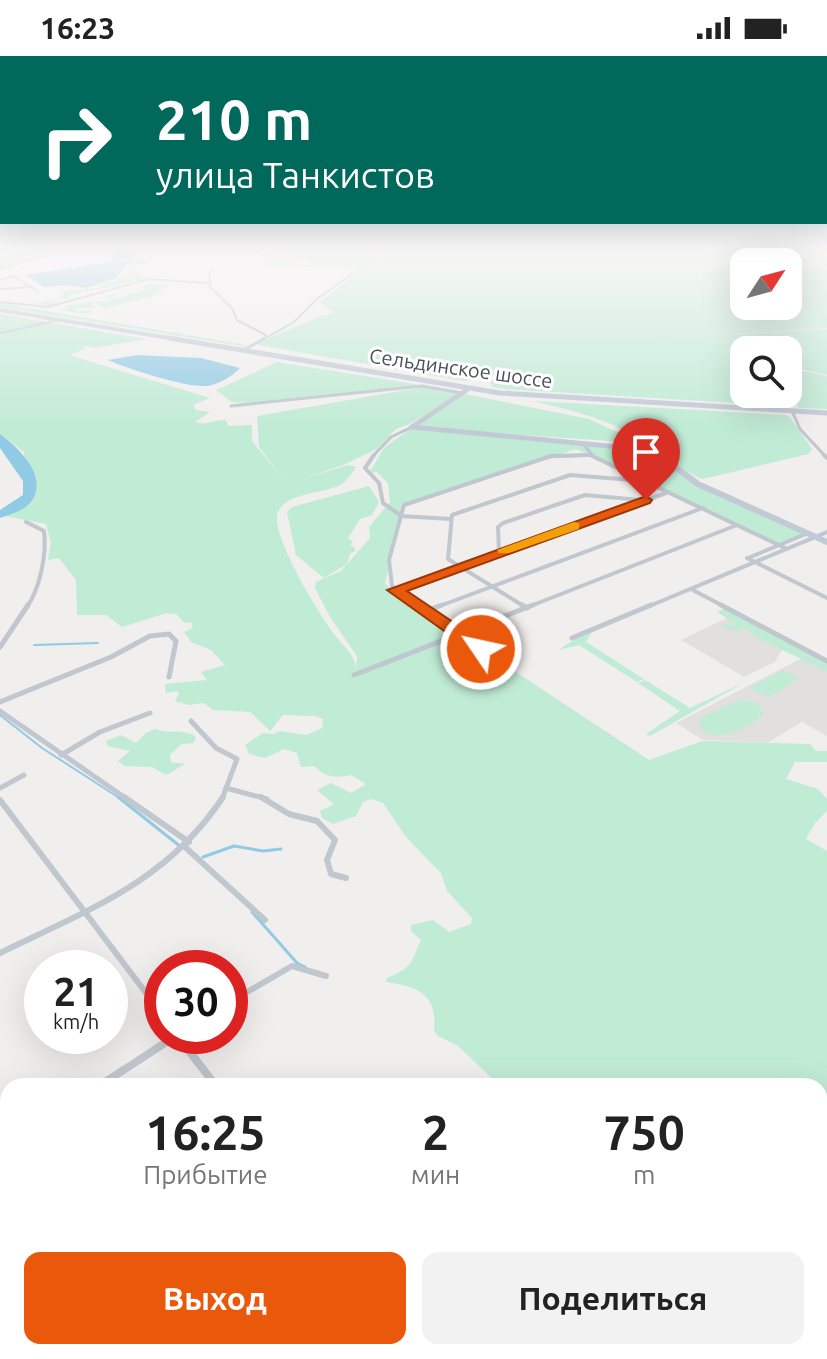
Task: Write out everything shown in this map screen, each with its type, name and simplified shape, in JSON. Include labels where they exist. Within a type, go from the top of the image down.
[{"type":"main road","name":"Сельдинское шоссе","points":[[0,310],[465,391],[827,413]]},
{"type":"main road","points":[[412,427],[465,391]]},
{"type":"main road","points":[[412,427],[632,447],[656,453],[691,481],[827,542]]},
{"type":"street","points":[[232,309],[237,320],[267,336]]},
{"type":"street","points":[[243,351],[294,322],[307,309]]},
{"type":"street","points":[[1,333],[59,320]]},
{"type":"street","points":[[231,406],[424,386],[465,391]]},
{"type":"street","points":[[792,411],[800,429],[825,455]]},
{"type":"street","points":[[412,427],[401,430],[377,450],[365,468],[379,483],[383,503],[400,516],[451,519]]},
{"type":"street","points":[[582,443],[590,455]]},
{"type":"street","points":[[506,668],[395,590],[389,575],[389,560],[400,516],[407,502],[551,456],[590,455],[787,549]]},
{"type":"street","points":[[527,608],[447,558],[451,519],[459,510],[570,475],[645,481]]},
{"type":"street","points":[[395,590],[669,492]]},
{"type":"street","points":[[499,552],[498,527],[503,523],[585,495],[646,500]]},
{"type":"street","points":[[425,611],[703,508]]},
{"type":"street","points":[[0,647],[33,598],[46,545],[44,531],[26,522]]},
{"type":"street","points":[[354,675],[737,525]]},
{"type":"street","points":[[827,532],[779,545],[747,558],[827,598]]},
{"type":"street","points":[[572,638],[787,549],[812,535]]},
{"type":"street","points":[[691,589],[827,661]]},
{"type":"street","points":[[0,702],[111,657],[159,633],[169,634],[176,641],[169,677]]},
{"type":"street","points":[[0,711],[187,844],[265,920]]},
{"type":"street","points":[[61,755],[100,732],[150,713]]},
{"type":"street","points":[[0,953],[151,876],[187,844],[210,818],[237,759],[216,748],[191,721]]},
{"type":"street","points":[[0,788],[24,775]]},
{"type":"street","points":[[226,788],[265,798],[289,814],[323,825],[335,840],[327,860],[331,874],[346,878]]},
{"type":"street","points":[[0,800],[144,989]]},
{"type":"street","points":[[248,992],[292,966],[326,976]]},
{"type":"street","points":[[111,1078],[149,1054]]},
{"type":"street","points":[[191,1054],[210,1078]]},
{"type":"shaded area","points":[[733,615],[791,646],[781,651],[775,662],[744,677],[681,640]]},
{"type":"shaded area","points":[[808,655],[827,665],[827,736],[802,722],[767,743],[703,740],[676,723]]},
{"type":"green space","points":[[11,309],[34,309],[248,347]]},
{"type":"green space","points":[[75,309],[90,310],[89,314],[59,310]]},
{"type":"green space","points":[[329,309],[730,309],[730,320],[802,320],[802,309],[827,309],[827,328],[654,339],[827,329],[827,375],[802,369],[802,336],[730,336],[730,403],[504,389],[493,387],[490,382],[513,371],[465,381],[257,343],[334,313]]},
{"type":"green space","points":[[0,314],[146,339],[95,348],[83,346],[85,349],[69,355],[210,398],[193,405],[196,410],[210,412],[195,422],[226,420],[228,426],[252,425],[252,441],[285,481],[259,447],[257,416],[423,387],[460,393],[412,423],[396,429],[377,449],[305,478],[348,465],[356,467],[340,485],[297,497],[278,512],[277,522],[288,555],[327,624],[351,655],[356,669],[357,656],[330,617],[315,588],[316,582],[341,571],[370,538],[369,527],[390,502],[388,483],[377,472],[369,473],[384,448],[410,429],[651,452],[693,483],[804,534],[778,543],[576,449],[403,505],[385,584],[506,670],[513,670],[649,760],[702,741],[810,744],[816,751],[827,751],[827,762],[795,762],[786,779],[818,789],[827,799],[827,811],[806,839],[827,851],[827,1078],[492,1078],[458,1046],[438,1036],[434,1031],[433,1008],[423,994],[407,986],[386,982],[387,978],[407,967],[415,954],[421,940],[411,931],[411,925],[433,920],[449,932],[471,924],[472,918],[447,891],[441,873],[406,837],[383,803],[371,799],[363,802],[356,816],[333,824],[322,818],[320,811],[334,804],[317,790],[331,783],[351,793],[366,784],[351,775],[331,776],[314,766],[301,767],[297,753],[284,749],[265,758],[249,754],[245,745],[263,733],[279,731],[307,735],[322,728],[323,719],[283,715],[270,731],[250,712],[213,710],[204,703],[189,705],[175,701],[179,694],[177,691],[166,693],[165,684],[207,680],[201,672],[225,665],[211,650],[191,642],[184,632],[193,628],[191,622],[185,623],[176,614],[167,613],[122,627],[106,615],[77,615],[76,580],[59,558],[48,560],[51,543],[46,524],[5,516],[23,508],[24,452],[0,434]]},
{"type":"green space","points":[[277,362],[419,386],[250,403],[232,402],[216,390]]},
{"type":"green space","points":[[802,371],[827,376],[827,409],[799,408],[802,408]]},
{"type":"green space","points":[[465,394],[589,419],[640,443],[421,428],[416,423]]},
{"type":"green space","points":[[533,401],[785,415],[790,417],[812,449],[808,454],[703,479],[611,424]]},
{"type":"green space","points":[[369,486],[379,502],[372,515],[360,519],[348,538],[353,542],[350,545],[355,551],[350,554],[347,564],[324,578],[296,555],[287,512],[292,507]]},
{"type":"green space","points":[[725,609],[827,663],[827,672],[744,628],[737,632],[722,627],[724,623],[734,626],[733,629],[736,624],[717,612]]},
{"type":"green space","points":[[592,632],[586,642],[644,679],[637,682],[579,645],[558,650]]},
{"type":"green space","points":[[783,670],[800,679],[791,681],[791,684],[768,697],[749,688]]},
{"type":"green space","points":[[645,680],[690,708],[745,682],[650,736],[646,734],[680,711],[638,683]]},
{"type":"green space","points":[[740,700],[757,703],[764,714],[741,729],[724,735],[707,733],[699,728],[701,718]]},
{"type":"green space","points":[[155,729],[186,732],[196,737],[194,743],[181,744],[170,755],[171,762],[185,764],[166,775],[152,767],[124,766],[118,761],[130,751],[108,746],[106,741],[121,735],[136,743]]},
{"type":"water","points":[[137,355],[201,358],[240,368],[215,384],[196,386],[156,377],[108,360]]},
{"type":"water","points":[[0,434],[28,462],[36,480],[36,489],[27,506],[0,518],[0,510],[23,495],[23,481],[0,448]]},
{"type":"waterway","points":[[34,645],[98,643]]},
{"type":"waterway","points":[[0,715],[42,748],[118,797]]},
{"type":"waterway","points":[[118,797],[181,847]]},
{"type":"waterway","points":[[203,857],[234,846],[263,851],[281,849]]},
{"type":"waterway","points":[[252,912],[297,963],[305,967]]},
{"type":"slow traffic","points":[[504,550],[574,526]]},
{"type":"route","points":[[481,649],[395,590],[646,500]]}]
